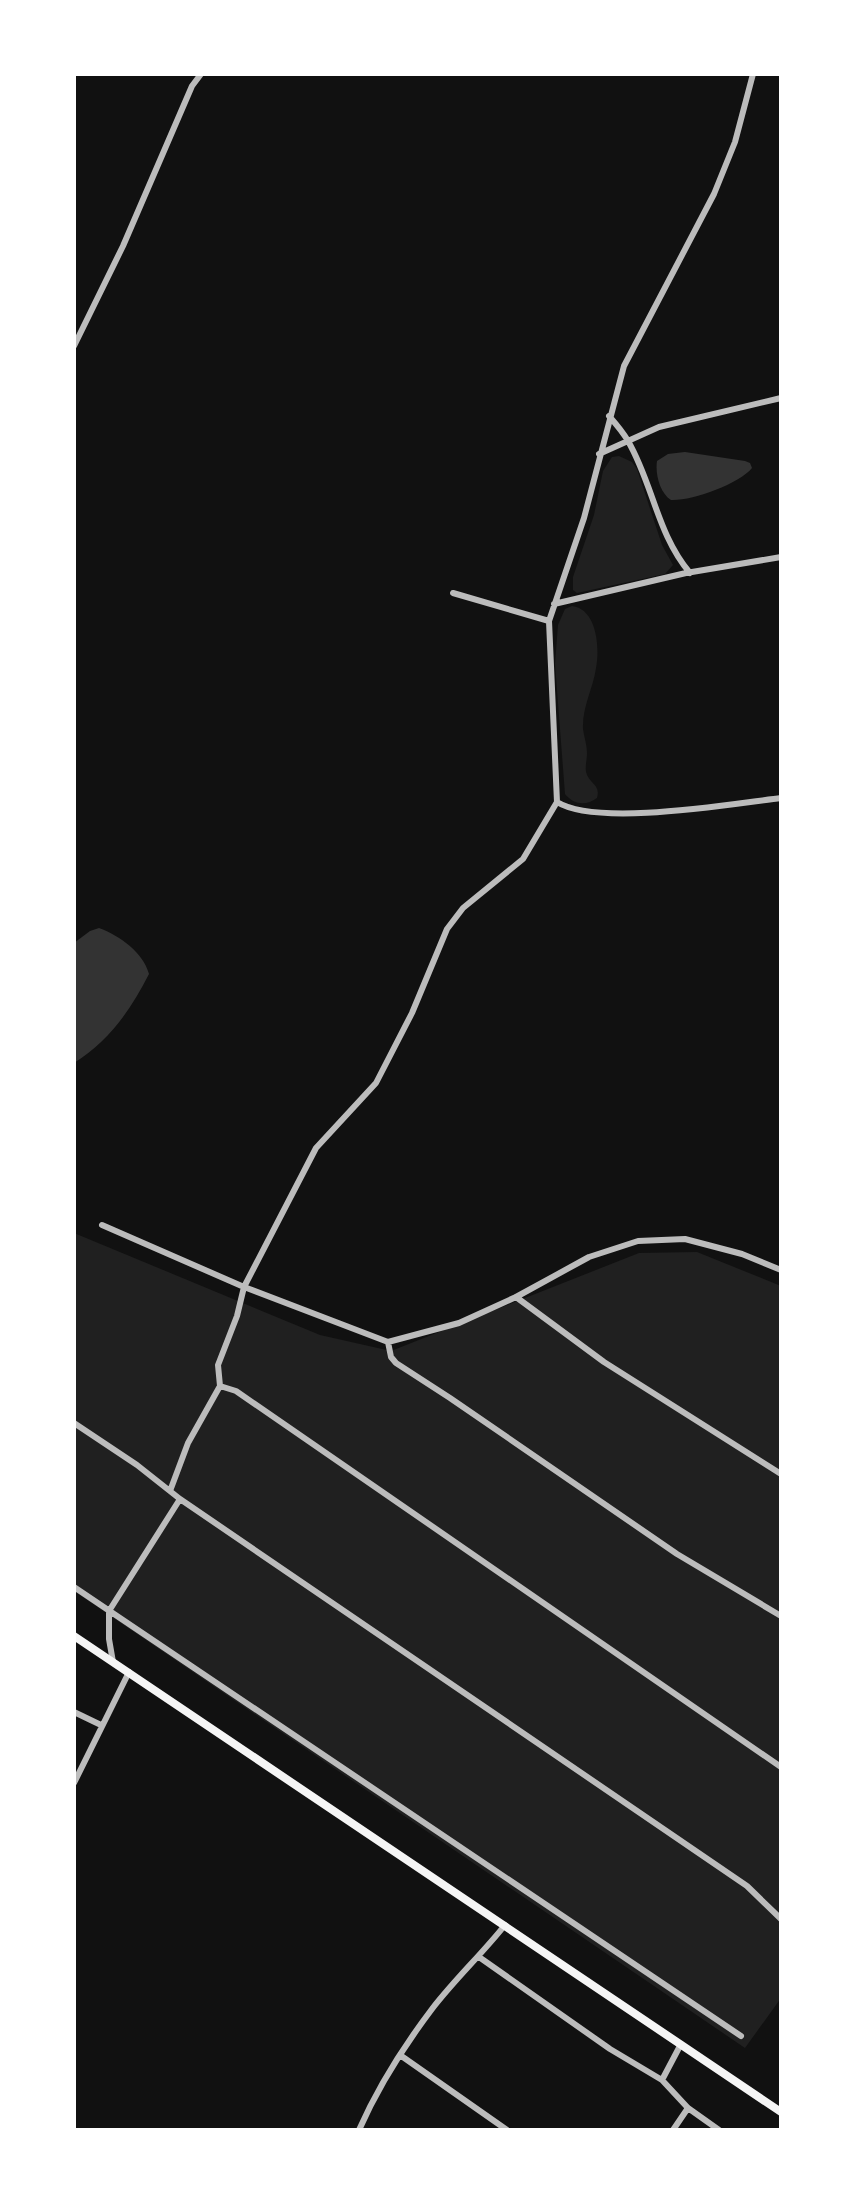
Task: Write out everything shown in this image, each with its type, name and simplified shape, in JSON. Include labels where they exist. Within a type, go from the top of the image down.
[{"type":"main road","points":[[74,1636],[781,2112]]},
{"type":"street","points":[[74,346],[123,246],[192,86],[201,74]]},
{"type":"street","points":[[170,1491],[188,1443],[220,1386],[218,1365],[237,1316],[244,1287],[316,1148],[376,1083],[412,1013],[447,929],[463,908],[523,859],[557,802],[549,621],[584,518],[624,366],[724,171],[753,74]]},
{"type":"street","points":[[599,454],[659,427],[781,398]]},
{"type":"street","points":[[609,416],[628,440],[666,538],[690,573]]},
{"type":"street","points":[[554,604],[690,573],[781,557]]},
{"type":"street","points":[[453,593],[549,621]]},
{"type":"street","points":[[557,802],[581,812],[670,812],[781,798]]},
{"type":"street","points":[[102,1225],[244,1287],[388,1342],[459,1323],[516,1297],[589,1257],[638,1241],[685,1239],[742,1254],[781,1270]]},
{"type":"street","points":[[516,1297],[604,1362],[781,1474]]},
{"type":"street","points":[[388,1342],[391,1357],[396,1363],[677,1554],[781,1616]]},
{"type":"street","points":[[220,1386],[236,1391],[781,1767]]},
{"type":"street","points":[[74,1423],[137,1465],[180,1499],[747,1886],[781,1919]]},
{"type":"street","points":[[113,1662],[109,1611],[180,1499]]},
{"type":"street","points":[[74,1587],[741,2036]]},
{"type":"street","points":[[74,1783],[129,1672]]},
{"type":"street","points":[[74,1712],[101,1725]]},
{"type":"street","points":[[359,2130],[400,2055],[432,2009],[505,1925]]},
{"type":"street","points":[[479,1957],[610,2049],[662,2080],[688,2108],[719,2130]]},
{"type":"street","points":[[662,2080],[681,2044]]},
{"type":"street","points":[[400,2055],[507,2130]]},
{"type":"street","points":[[673,2130],[688,2108]]},
{"type":"shaded area","points":[[685,452],[745,461],[752,468],[737,480],[714,490],[691,498],[671,500],[659,483],[657,461],[668,454]]},
{"type":"shaded area","points":[[619,456],[632,462],[637,469],[662,545],[673,565],[665,574],[577,593],[573,590],[573,577],[594,515],[603,471],[612,457]]},
{"type":"shaded area","points":[[572,606],[587,614],[592,622],[597,650],[583,729],[587,750],[586,772],[598,793],[593,801],[584,803],[576,802],[565,794],[555,664],[558,625],[565,609]]},
{"type":"shaded area","points":[[99,928],[130,946],[142,959],[149,974],[118,1024],[98,1045],[74,1063],[74,943]]},
{"type":"shaded area","points":[[74,1233],[320,1335],[391,1351],[639,1253],[697,1252],[781,1286],[781,1998],[745,2048],[74,1591]]}]
